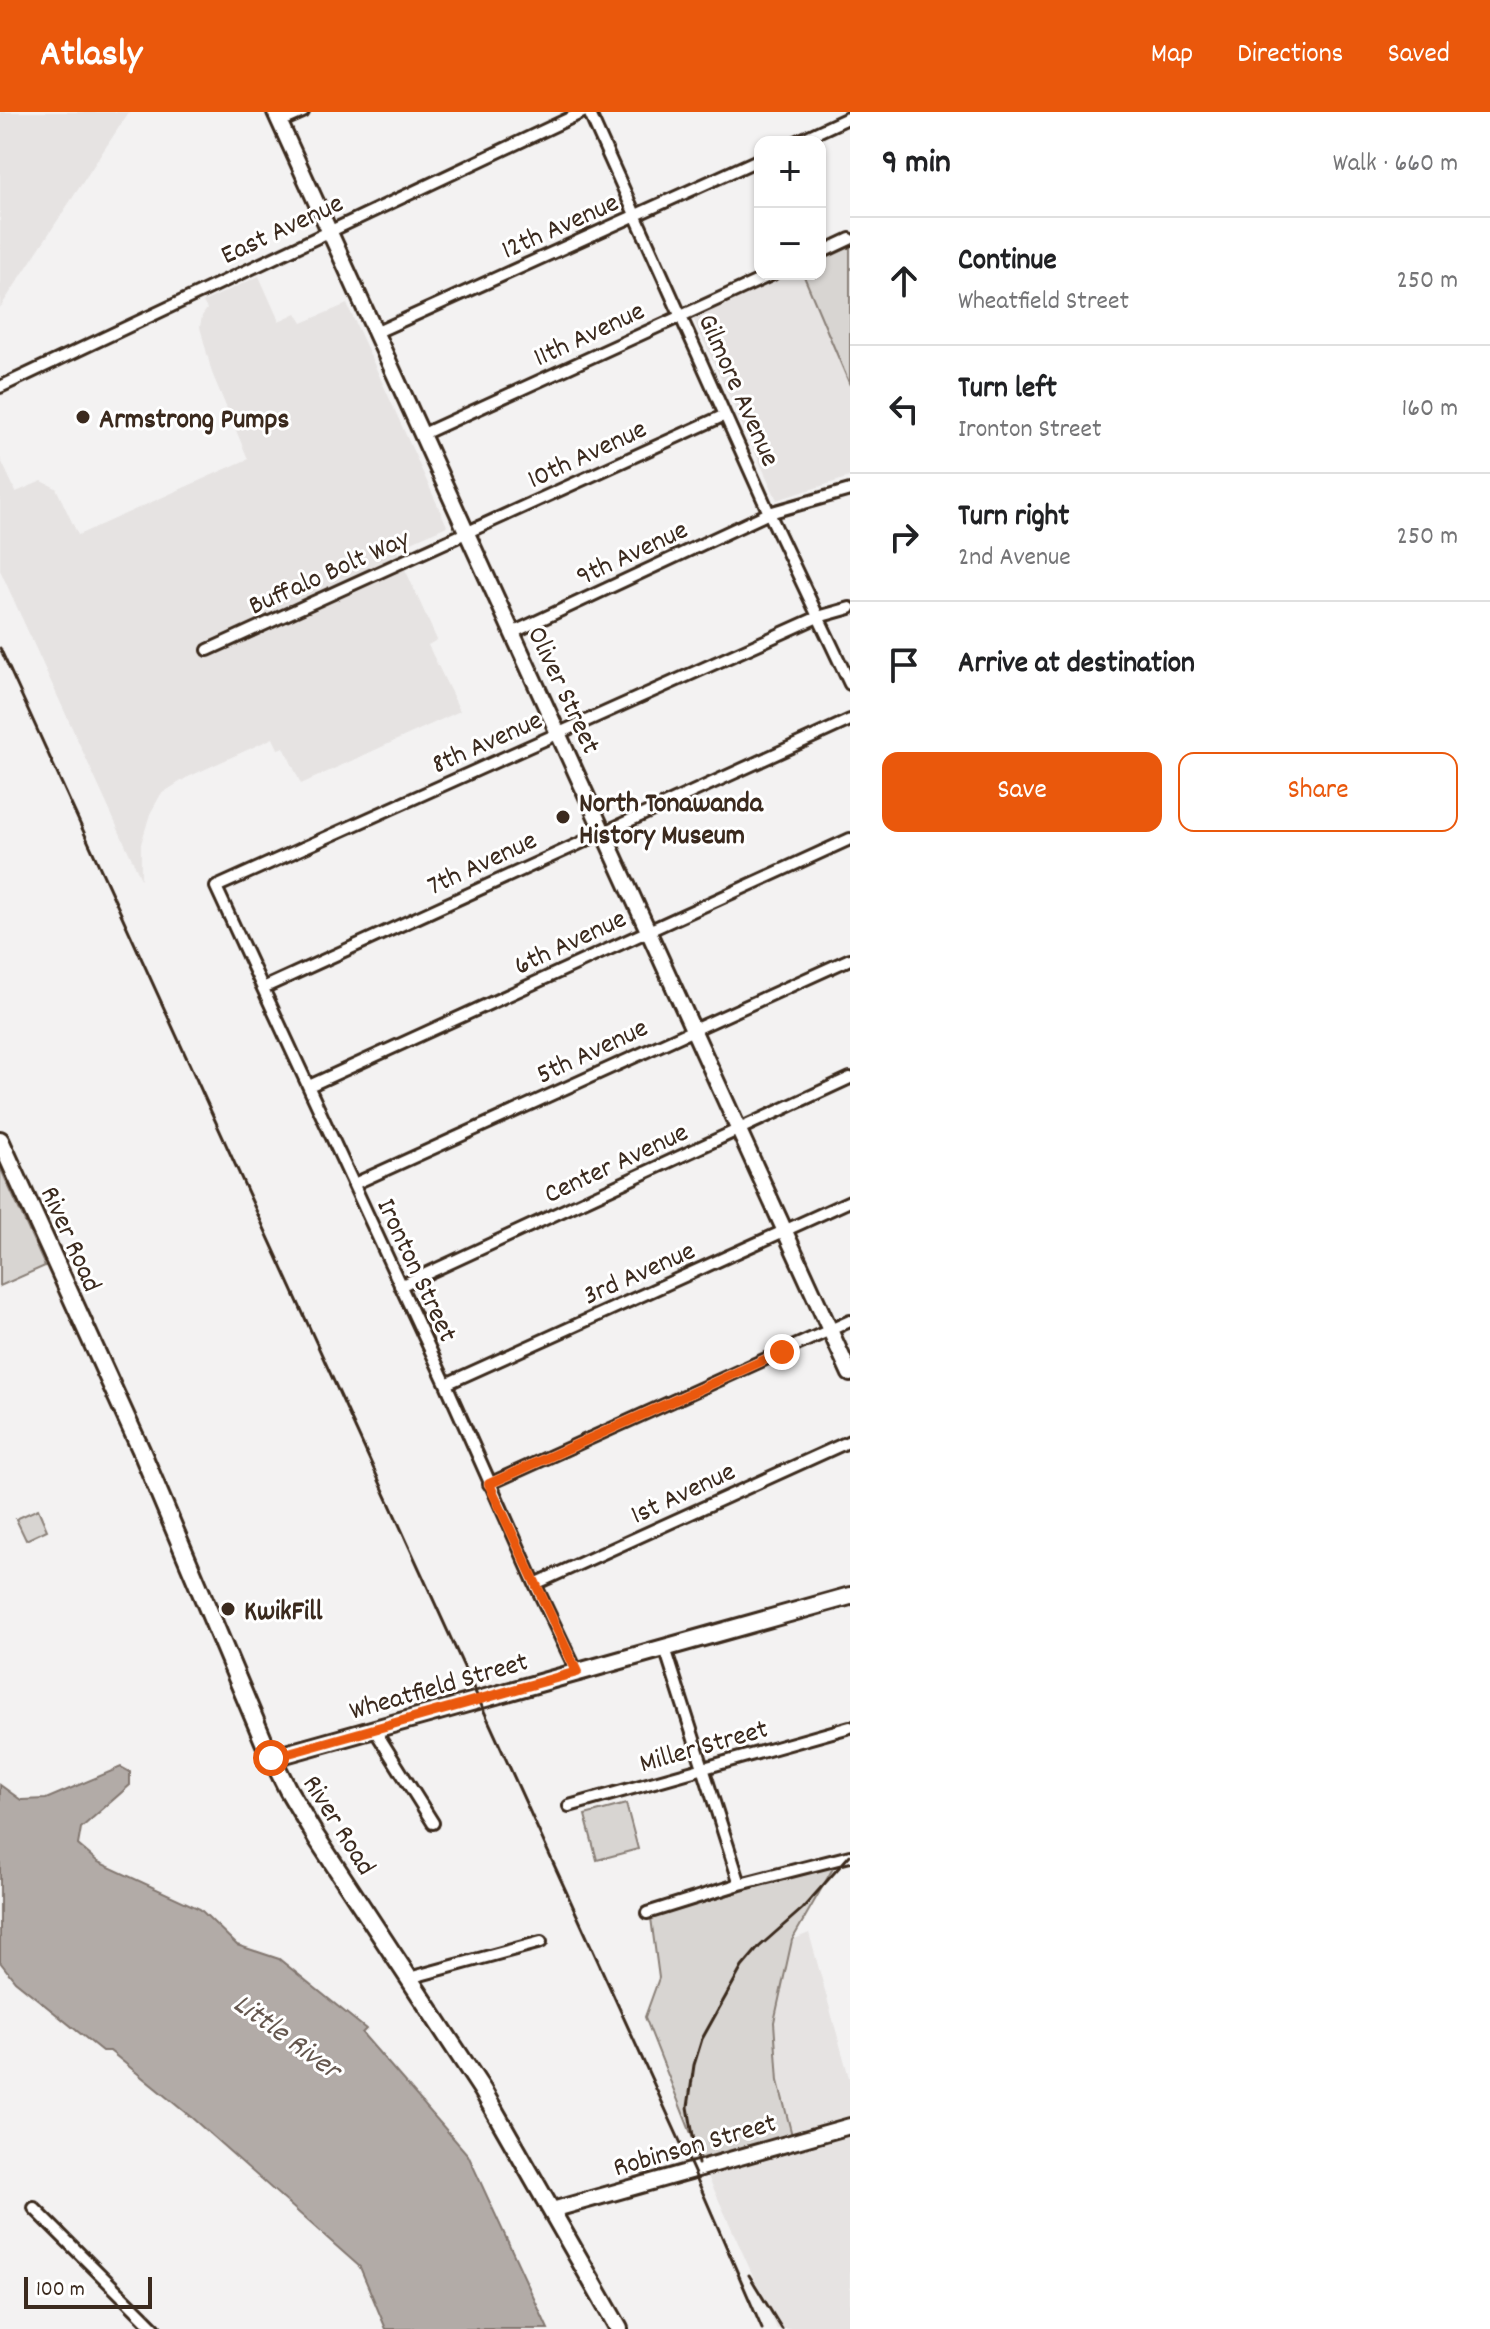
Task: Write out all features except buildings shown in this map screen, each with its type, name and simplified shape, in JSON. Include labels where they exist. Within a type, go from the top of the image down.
[{"type":"main road","name":"Oliver Street","points":[[278,117],[850,1374]]},
{"type":"main road","name":"River Road","points":[[0,1140],[141,1450],[271,1758],[310,1828],[483,2091],[619,2329]]},
{"type":"main road","name":"Wheatfield Street","points":[[271,1758],[850,1596]]},
{"type":"main road","name":"Robinson Street","points":[[552,2210],[850,2126]]},
{"type":"street","points":[[278,117],[303,112]]},
{"type":"street","name":"Gilmore Avenue","points":[[586,112],[637,216],[769,513],[850,684]]},
{"type":"street","name":"East Avenue","points":[[0,387],[586,112]]},
{"type":"street","points":[[809,136],[850,117]]},
{"type":"street","name":"12th Avenue","points":[[377,332],[754,162]]},
{"type":"street","points":[[826,250],[850,239]]},
{"type":"street","name":"11th Avenue","points":[[423,434],[760,280]]},
{"type":"street","name":"10th Avenue","points":[[467,533],[725,415]]},
{"type":"street","name":"9th Avenue","points":[[512,633],[769,513],[850,490]]},
{"type":"street","name":"Buffalo Bolt Way","points":[[208,650],[467,533]]},
{"type":"street","name":"8th Avenue","points":[[216,887],[818,617],[850,608]]},
{"type":"street","name":"7th Avenue","points":[[263,988],[850,720]]},
{"type":"street","name":"6th Avenue","points":[[309,1086],[850,839]]},
{"type":"street","name":"Ironton Street","points":[[216,887],[577,1672]]},
{"type":"street","name":"5th Avenue","points":[[354,1184],[850,959]]},
{"type":"street","name":"Center Avenue","points":[[400,1286],[850,1078]]},
{"type":"street","name":"3rd Avenue","points":[[446,1384],[850,1201]]},
{"type":"street","points":[[489,1484],[850,1321]]},
{"type":"street","name":"1st Avenue","points":[[535,1584],[850,1441]]},
{"type":"street","points":[[665,1648],[740,1884]]},
{"type":"street","name":"Miller Street","points":[[569,1806],[850,1727]]},
{"type":"street","points":[[374,1729],[433,1823]]},
{"type":"street","points":[[647,1913],[740,1884],[850,1857]]},
{"type":"street","points":[[409,1978],[541,1942]]},
{"type":"street","points":[[34,2208],[155,2329]]},
{"type":"shaded area","points":[[0,112],[129,112],[0,308]]},
{"type":"shaded area","points":[[850,247],[850,385],[806,280],[826,280],[826,258]]},
{"type":"shaded area","points":[[259,276],[279,321],[296,313],[302,323],[347,304],[447,526],[396,549],[437,640],[428,645],[460,711],[301,784],[284,747],[278,749],[273,738],[186,778],[161,794],[150,814],[141,844],[141,879],[0,570],[0,458],[16,492],[42,481],[56,488],[78,535],[248,459],[212,373],[200,327],[207,309],[203,302]]},
{"type":"shaded area","points":[[778,280],[806,280],[850,385],[850,477],[777,500],[693,318]]},
{"type":"shaded area","points":[[0,1167],[45,1266],[0,1286]]},
{"type":"shaded area","points":[[38,1509],[47,1530],[26,1540],[16,1519]]},
{"type":"shaded area","points":[[626,1804],[638,1849],[597,1860],[585,1815]]},
{"type":"shaded area","points":[[836,1863],[792,1940],[774,2022],[778,2081],[795,2147],[707,2174],[645,2017],[659,1978],[651,1918]]},
{"type":"shaded area","points":[[809,1933],[850,2081],[850,2329],[777,2329],[707,2174],[795,2147],[778,2081],[774,2022],[792,1940]]},
{"type":"water","name":"Little River","points":[[121,1767],[130,1772],[130,1785],[81,1828],[78,1845],[98,1862],[200,1909],[237,1945],[279,1959],[366,2029],[362,2033],[468,2155],[548,2329],[386,2329],[360,2267],[192,2118],[110,2051],[102,2051],[15,1981],[0,1962],[0,1785],[21,1800],[46,1799]]},
{"type":"railway","points":[[0,648],[693,2170],[762,2329]]},
{"type":"railway","points":[[698,2164],[688,2107],[694,2065],[702,2039],[742,1967],[759,1947],[802,1909],[850,1855]]},
{"type":"railway","points":[[749,2275],[782,2329]]},
{"type":"place","name":"Armstrong Pumps","points":[[83,417]]},
{"type":"place","name":"North Tonawanda History Museum","points":[[563,817]]},
{"type":"place","name":"KwikFill","points":[[228,1609]]},
{"type":"route","points":[[271,1758],[577,1672],[489,1484],[782,1352]]}]
